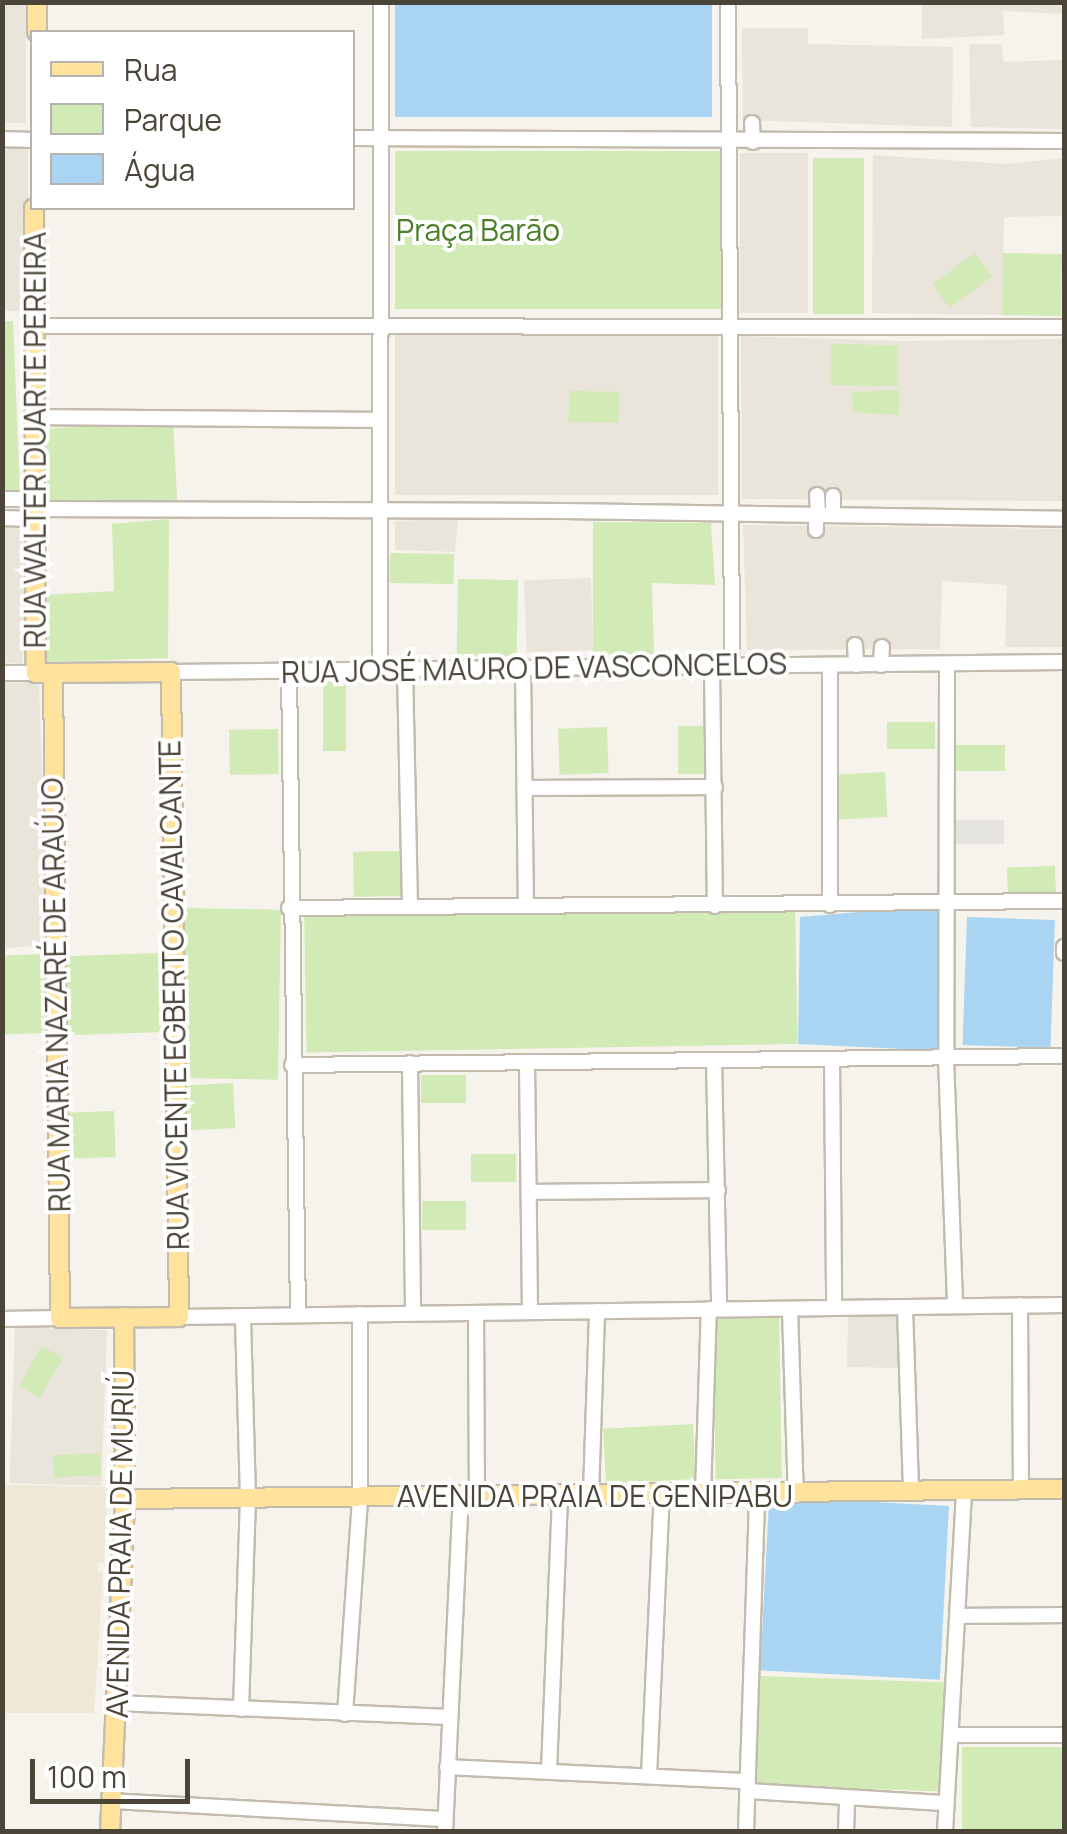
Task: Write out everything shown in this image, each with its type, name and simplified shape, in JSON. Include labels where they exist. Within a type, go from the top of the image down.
[{"type":"main road","points":[[37,2],[38,30]]},
{"type":"main road","name":"RUA WALTER DUARTE PEREIRA","points":[[34,210],[33,509],[44,673]]},
{"type":"main road","name":"RUA JOSÉ MAURO DE VASCONCELOS","points":[[44,673],[171,672]]},
{"type":"main road","name":"RUA VICENTE EGBERTO CAVALCANTE","points":[[171,672],[179,1317]]},
{"type":"main road","name":"RUA MARIA NAZARÉ DE ARAÚJO","points":[[44,673],[60,1318]]},
{"type":"main road","name":"AVENIDA PRAIA DE MURIÚ","points":[[110,1832],[125,1498],[124,1317]]},
{"type":"main road","points":[[60,1318],[179,1317]]},
{"type":"main road","name":"AVENIDA PRAIA DE GENIPABU","points":[[125,1498],[757,1495],[1064,1489]]},
{"type":"street","points":[[380,2],[380,668]]},
{"type":"street","points":[[728,2],[732,666]]},
{"type":"street","points":[[752,122],[753,142]]},
{"type":"street","points":[[2,138],[30,140]]},
{"type":"street","points":[[355,138],[1064,141]]},
{"type":"street","points":[[34,326],[1064,327]]},
{"type":"street","points":[[34,417],[380,420]]},
{"type":"street","points":[[817,495],[822,514]]},
{"type":"street","points":[[816,530],[833,496]]},
{"type":"street","points":[[2,499],[33,509]]},
{"type":"street","points":[[2,518],[33,509],[730,513],[1064,520]]},
{"type":"street","points":[[856,644],[856,665]]},
{"type":"street","points":[[881,665],[882,647]]},
{"type":"street","name":"RUA JOSÉ MAURO DE VASCONCELOS","points":[[171,672],[1064,662]]},
{"type":"street","points":[[946,664],[946,1058],[955,1306]]},
{"type":"street","points":[[830,665],[830,905]]},
{"type":"street","points":[[522,666],[526,904]]},
{"type":"street","points":[[712,666],[715,906]]},
{"type":"street","points":[[405,668],[410,906]]},
{"type":"street","points":[[289,671],[289,908],[298,1315]]},
{"type":"street","name":"RUA JOSÉ MAURO DE VASCONCELOS","points":[[2,673],[44,673]]},
{"type":"street","points":[[526,788],[714,786]]},
{"type":"street","points":[[289,908],[1064,901]]},
{"type":"street","points":[[292,1065],[1064,1056]]},
{"type":"street","points":[[832,1058],[834,1308]]},
{"type":"street","points":[[703,1495],[718,1190],[714,1060]]},
{"type":"street","points":[[527,1062],[530,1312]]},
{"type":"street","points":[[410,1064],[414,1313]]},
{"type":"street","points":[[531,1192],[718,1190]]},
{"type":"street","points":[[1020,1305],[1021,1490]]},
{"type":"street","points":[[179,1317],[1064,1305]]},
{"type":"street","points":[[905,1308],[911,1491]]},
{"type":"street","points":[[790,1309],[796,1494]]},
{"type":"street","points":[[591,1494],[597,1311]]},
{"type":"street","points":[[111,1801],[445,1825],[449,1717],[469,1495],[476,1313]]},
{"type":"street","points":[[345,1714],[360,1497],[360,1314]]},
{"type":"street","points":[[241,1709],[248,1498],[244,1316]]},
{"type":"street","points":[[2,1319],[60,1318]]},
{"type":"street","points":[[946,1832],[964,1490]]},
{"type":"street","points":[[549,1771],[560,1494]]},
{"type":"street","points":[[648,1776],[662,1495]]},
{"type":"street","points":[[746,1832],[757,1495]]},
{"type":"street","points":[[957,1616],[1064,1615]]},
{"type":"street","points":[[118,1703],[449,1717]]},
{"type":"street","points":[[951,1735],[1064,1735]]},
{"type":"street","points":[[447,1767],[648,1776],[847,1799],[946,1804]]},
{"type":"street","points":[[846,1832],[847,1799]]},
{"type":"shaded area","points":[[2,3],[26,3],[26,123],[2,123]]},
{"type":"shaded area","points":[[922,3],[1064,3],[1064,14],[1003,11],[1004,35],[922,39]]},
{"type":"shaded area","points":[[742,28],[808,28],[808,44],[953,47],[952,127],[743,120]]},
{"type":"shaded area","points":[[969,44],[1002,44],[1003,62],[1063,60],[1064,129],[971,127]]},
{"type":"shaded area","points":[[3,147],[28,147],[28,311],[3,311]]},
{"type":"shaded area","points":[[740,153],[808,153],[808,313],[740,313]]},
{"type":"shaded area","points":[[873,155],[1006,164],[1064,158],[1064,216],[1004,217],[1002,315],[872,313]]},
{"type":"shaded area","points":[[395,335],[718,335],[718,495],[395,495]]},
{"type":"shaded area","points":[[741,336],[903,341],[1064,339],[1064,501],[742,499]]},
{"type":"shaded area","points":[[458,519],[455,552],[395,550],[395,521]]},
{"type":"shaded area","points":[[743,525],[1064,529],[1064,647],[1005,647],[1007,585],[942,581],[940,649],[747,650]]},
{"type":"shaded area","points":[[3,526],[27,527],[22,664],[2,663]]},
{"type":"shaded area","points":[[591,578],[594,650],[527,652],[524,580]]},
{"type":"shaded area","points":[[39,682],[48,944],[3,949],[2,683]]},
{"type":"shaded area","points":[[954,820],[1004,820],[1004,844],[954,844]]},
{"type":"shaded area","points":[[848,1315],[899,1316],[898,1368],[847,1367]]},
{"type":"shaded area","points":[[15,1327],[107,1330],[101,1486],[10,1483]]},
{"type":"shaded area","points":[[3,1485],[108,1487],[104,1563],[98,1562],[97,1571],[103,1573],[94,1713],[3,1713]]},
{"type":"green space","name":"Praça Barão","points":[[395,151],[721,151],[721,309],[395,309]]},
{"type":"green space","points":[[813,158],[864,158],[864,314],[813,314]]},
{"type":"green space","points":[[975,253],[992,276],[949,308],[932,284]]},
{"type":"green space","points":[[1003,253],[1062,254],[1061,316],[1002,315]]},
{"type":"green space","points":[[3,321],[13,321],[20,492],[3,492]]},
{"type":"green space","points":[[831,344],[898,345],[897,386],[830,385]]},
{"type":"green space","points":[[899,390],[899,415],[853,412],[852,392]]},
{"type":"green space","points":[[569,391],[619,392],[618,423],[568,422]]},
{"type":"green space","points":[[173,422],[177,504],[48,511],[44,429]]},
{"type":"green space","points":[[169,519],[168,658],[45,662],[44,595],[114,591],[112,524]]},
{"type":"green space","points":[[593,522],[711,523],[715,585],[652,583],[654,654],[593,654]]},
{"type":"green space","points":[[390,553],[454,554],[453,584],[389,583]]},
{"type":"green space","points":[[458,579],[518,580],[517,656],[457,655]]},
{"type":"green space","points":[[323,677],[346,677],[346,751],[323,751]]},
{"type":"green space","points":[[887,722],[935,722],[935,749],[887,749]]},
{"type":"green space","points":[[678,726],[705,726],[705,774],[678,774]]},
{"type":"green space","points":[[607,727],[609,773],[560,775],[558,729]]},
{"type":"green space","points":[[278,729],[279,774],[230,775],[229,730]]},
{"type":"green space","points":[[956,745],[1005,745],[1005,771],[956,771]]},
{"type":"green space","points":[[885,772],[887,817],[838,820],[836,775]]},
{"type":"green space","points":[[403,851],[404,896],[354,897],[353,852]]},
{"type":"green space","points":[[1055,866],[1056,892],[1008,894],[1007,868]]},
{"type":"green space","points":[[795,905],[797,1044],[307,1053],[304,914]]},
{"type":"green space","points":[[183,908],[281,910],[278,1080],[180,1078]]},
{"type":"green space","points":[[161,953],[164,1032],[69,1035],[66,956]]},
{"type":"green space","points":[[45,954],[48,1033],[5,1034],[2,956]]},
{"type":"green space","points":[[421,1075],[466,1075],[466,1103],[421,1103]]},
{"type":"green space","points":[[233,1083],[235,1128],[186,1131],[184,1086]]},
{"type":"green space","points":[[114,1111],[116,1157],[67,1159],[65,1113]]},
{"type":"green space","points":[[471,1154],[516,1154],[516,1182],[471,1182]]},
{"type":"green space","points":[[422,1201],[466,1201],[466,1230],[422,1230]]},
{"type":"green space","points":[[779,1317],[782,1478],[716,1479],[713,1318]]},
{"type":"green space","points":[[42,1346],[63,1358],[40,1398],[19,1386]]},
{"type":"green space","points":[[693,1424],[696,1479],[606,1484],[603,1429]]},
{"type":"green space","points":[[100,1453],[101,1475],[54,1477],[53,1455]]},
{"type":"green space","points":[[760,1676],[946,1682],[942,1791],[756,1785]]},
{"type":"green space","points":[[962,1747],[1064,1747],[1064,1831],[962,1831]]},
{"type":"water","points":[[395,3],[712,3],[712,117],[395,117]]},
{"type":"water","points":[[943,905],[944,1051],[798,1044],[800,917]]},
{"type":"water","points":[[967,917],[1055,920],[1050,1048],[963,1045]]},
{"type":"water","points":[[769,1497],[949,1506],[940,1680],[760,1670]]}]
